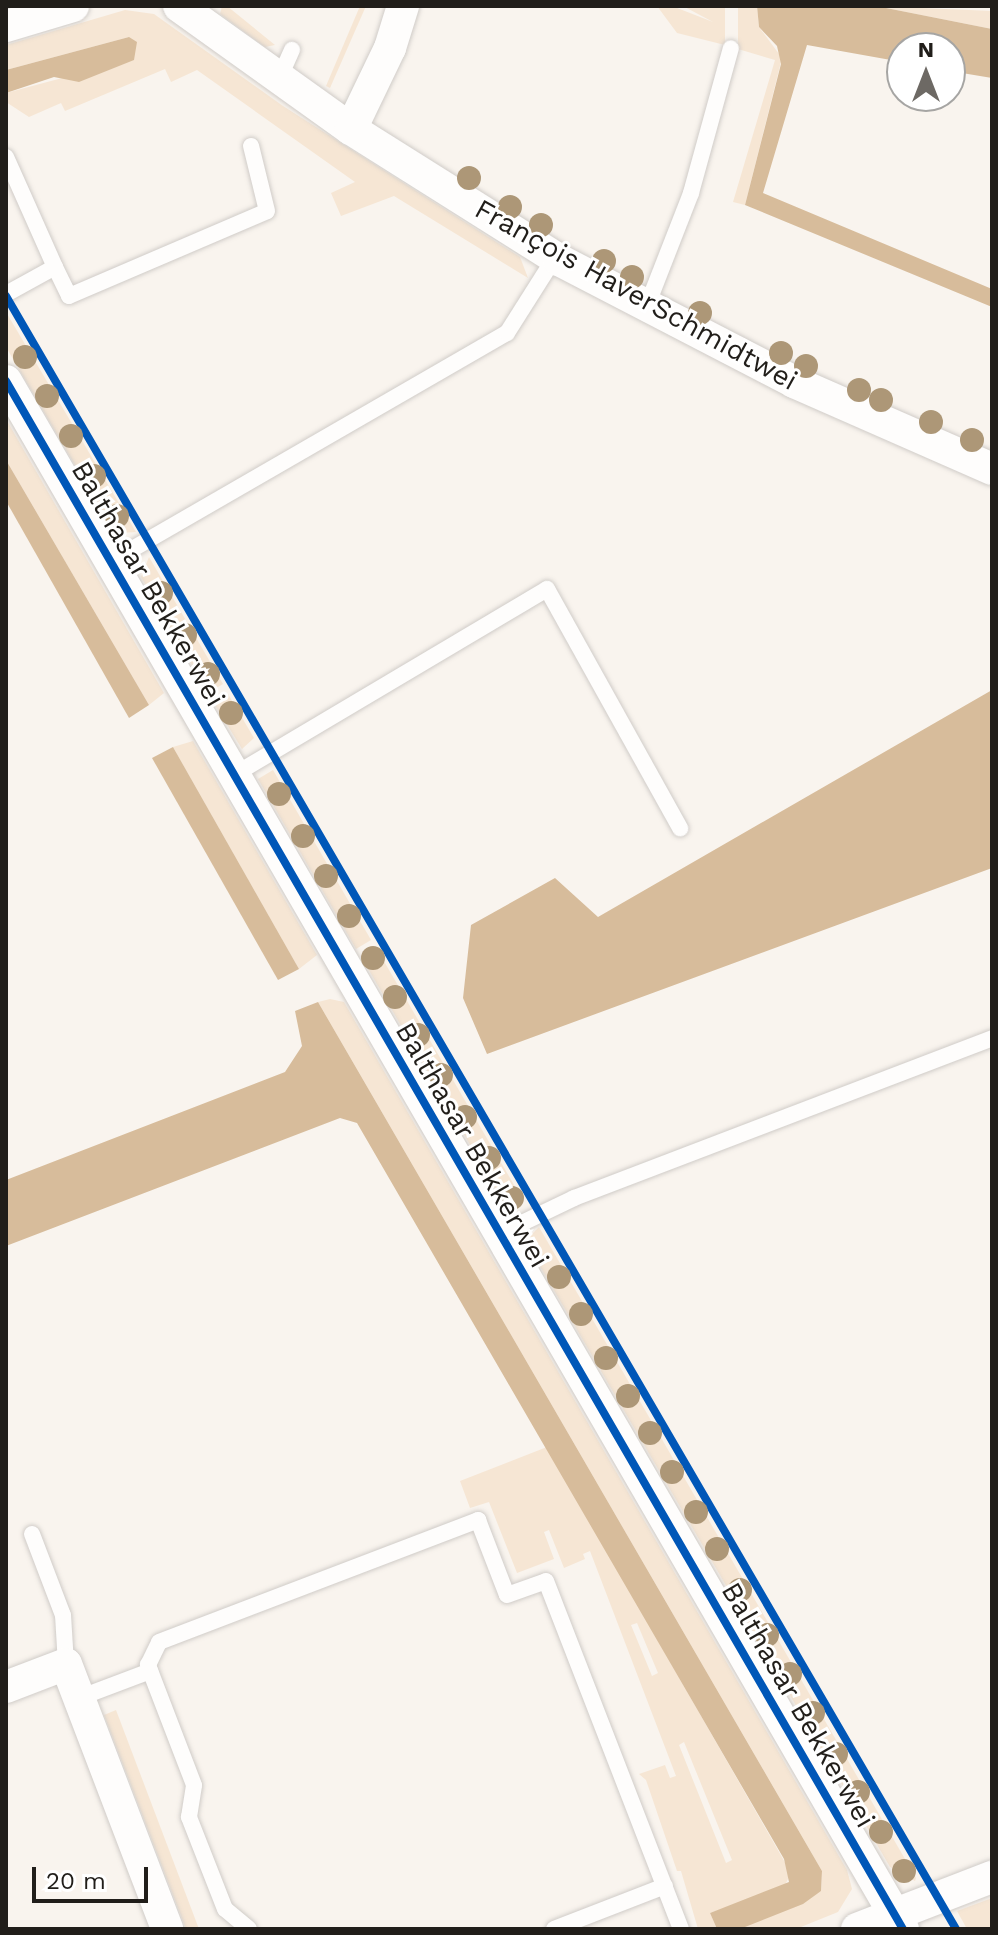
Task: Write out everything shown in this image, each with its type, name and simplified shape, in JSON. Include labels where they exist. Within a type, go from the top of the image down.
[{"type":"street","points":[[6,26],[73,6]]},
{"type":"street","points":[[351,129],[390,48],[403,6]]},
{"type":"street","name":"François HaverSchmidtwei","points":[[195,11],[279,79],[351,129],[555,257],[826,397],[992,469]]},
{"type":"street","name":"Balthasar Bekkerwei","points":[[6,381],[232,776],[899,1922]]},
{"type":"street","points":[[6,1687],[66,1664],[167,1929]]},
{"type":"street","points":[[857,1929],[899,1922],[992,1877]]},
{"type":"lane","points":[[647,306],[691,193],[731,48]]},
{"type":"lane","points":[[279,79],[292,50]]},
{"type":"lane","points":[[6,157],[69,296],[267,211],[251,146]]},
{"type":"lane","points":[[110,562],[507,333],[555,257]]},
{"type":"lane","points":[[6,294],[55,267]]},
{"type":"lane","points":[[232,776],[547,589],[680,828]]},
{"type":"lane","name":"Balthasar Bekkerwei","points":[[499,1234],[574,1198],[992,1038]]},
{"type":"lane","points":[[249,1929],[225,1909],[189,1817],[194,1785],[150,1671],[159,1642],[478,1520],[507,1595],[546,1581],[681,1929]]},
{"type":"lane","points":[[32,1534],[63,1615],[66,1664]]},
{"type":"lane","points":[[79,1698],[150,1671]]},
{"type":"lane","points":[[554,1929],[665,1886]]},
{"type":"shaded area","points":[[222,6],[227,6],[275,45],[265,47],[220,14]]},
{"type":"shaded area","points":[[360,6],[366,6],[330,88],[326,86]]},
{"type":"shaded area","points":[[657,6],[672,6],[713,22],[683,6],[725,6],[725,45],[677,33]]},
{"type":"shaded area","points":[[738,6],[757,6],[759,27],[782,58],[745,205],[733,202],[775,60],[738,49]]},
{"type":"shaded area","points":[[757,6],[876,6],[992,29],[992,78],[966,74],[966,32],[886,32],[886,59],[807,45],[763,193],[992,289],[992,307],[745,205],[781,64],[777,46],[759,27]]},
{"type":"shaded area","points":[[876,6],[992,11],[992,29]]},
{"type":"shaded area","points":[[125,10],[154,14],[283,106],[520,257],[528,278],[394,196],[341,216],[331,193],[355,182],[197,70],[171,82],[165,69],[65,111],[61,103],[29,117],[6,102],[6,93],[66,77],[129,37],[6,70],[6,45]]},
{"type":"shaded area","points":[[129,37],[137,42],[134,60],[79,82],[54,77],[6,93],[6,70]]},
{"type":"shaded area","points":[[6,312],[136,532],[120,533],[111,527],[6,347]]},
{"type":"shaded area","points":[[6,419],[164,693],[149,705],[6,460]]},
{"type":"shaded area","points":[[6,460],[149,705],[129,718],[6,501]]},
{"type":"shaded area","points":[[149,557],[223,684],[208,693],[141,577]]},
{"type":"shaded area","points":[[992,690],[992,868],[487,1054],[463,998],[471,925],[555,878],[598,917]]},
{"type":"shaded area","points":[[228,694],[254,738],[242,749],[213,702]]},
{"type":"shaded area","points":[[193,741],[317,955],[299,969],[173,747]]},
{"type":"shaded area","points":[[173,747],[299,969],[278,980],[152,758]]},
{"type":"shaded area","points":[[273,770],[371,940],[356,949],[258,779]]},
{"type":"shaded area","points":[[378,951],[524,1202],[510,1205],[502,1200],[363,960]]},
{"type":"shaded area","points":[[330,999],[344,1002],[847,1870],[852,1889],[838,1912],[796,1929],[740,1929],[821,1891],[822,1871],[318,1002]]},
{"type":"shaded area","points":[[318,1002],[822,1871],[821,1891],[803,1904],[740,1929],[717,1929],[710,1913],[789,1882],[784,1859],[357,1123],[340,1118],[6,1246],[6,1180],[285,1072],[302,1046],[295,1011]]},
{"type":"shaded area","points":[[539,1227],[915,1881],[890,1867],[531,1251],[530,1236]]},
{"type":"shaded area","points":[[547,1447],[791,1873],[784,1887],[710,1913],[717,1929],[698,1929],[681,1871],[677,1871],[646,1780],[639,1774],[665,1765],[670,1778],[676,1776],[590,1551],[583,1554],[585,1559],[564,1568],[549,1530],[544,1532],[554,1559],[517,1573],[489,1502],[470,1508],[460,1481]],"holes":[[[637,1623],[658,1673],[652,1676],[631,1625]],[[684,1742],[732,1860],[726,1863],[679,1745]]]},
{"type":"shaded area","points":[[116,1710],[199,1929],[186,1929],[104,1715]]},
{"type":"shaded area","points":[[992,1898],[992,1929],[967,1929],[957,1911]]},
{"type":"cycle path","points":[[6,296],[956,1929]]},
{"type":"cycle path","points":[[6,381],[903,1929]]}]
